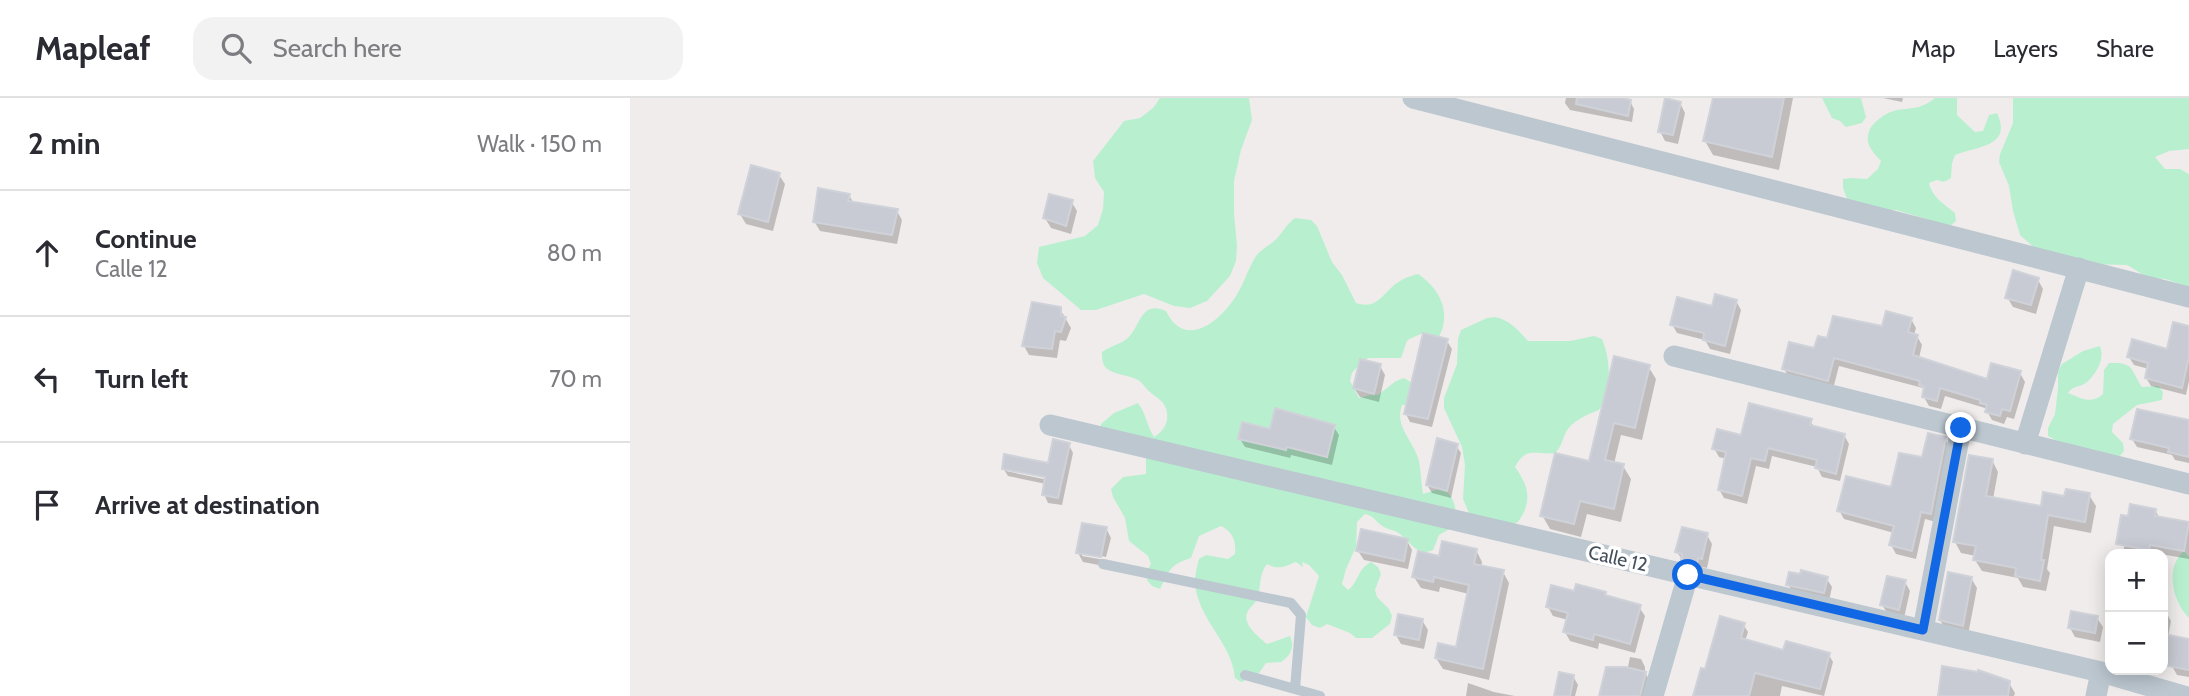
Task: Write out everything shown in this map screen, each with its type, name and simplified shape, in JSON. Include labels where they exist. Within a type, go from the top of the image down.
[{"type":"street","points":[[1413,98],[2189,296]]},
{"type":"street","points":[[2025,444],[2079,268]]},
{"type":"street","points":[[1674,356],[2189,484]]},
{"type":"street","name":"Calle 12","points":[[1050,425],[2101,672],[2184,696]]},
{"type":"street","points":[[1923,630],[1961,428]]},
{"type":"street","points":[[1653,696],[1688,575]]},
{"type":"street","points":[[2096,696],[2101,672]]},
{"type":"lane","points":[[1103,564],[1291,603],[1301,615],[1295,689]]},
{"type":"lane","points":[[1245,675],[1320,696]]},
{"type":"green space","points":[[1160,98],[1249,98],[1252,120],[1234,181],[1236,261],[1230,276],[1207,301],[1190,308],[1174,306],[1144,294],[1096,310],[1081,310],[1043,278],[1037,263],[1039,247],[1085,236],[1098,225],[1104,192],[1095,178],[1093,161],[1124,121],[1140,118],[1153,108]]},
{"type":"green space","points":[[1822,98],[1861,98],[1866,117],[1862,123],[1846,127],[1832,118]]},
{"type":"green space","points":[[1935,98],[1957,98],[1957,115],[1975,132],[1983,131],[1989,115],[1997,113],[2001,124],[1997,139],[1982,147],[1955,155],[1951,178],[1944,182],[1937,180],[1929,183],[1936,196],[1955,213],[1956,221],[1950,226],[1896,210],[1849,204],[1843,188],[1843,179],[1867,179],[1878,169],[1881,161],[1868,141],[1871,127],[1888,113],[1918,107]]},
{"type":"green space","points":[[2013,98],[2189,98],[2189,149],[2169,151],[2155,157],[2165,169],[2180,169],[2189,174],[2189,292],[2180,284],[2149,278],[2127,265],[2085,264],[2039,252],[2020,235],[2009,186],[1999,162],[2013,123]]},
{"type":"green space","points":[[1295,218],[1311,220],[1317,226],[1332,262],[1356,303],[1373,303],[1399,282],[1418,274],[1439,296],[1444,323],[1436,342],[1429,340],[1423,333],[1407,341],[1401,358],[1369,358],[1362,361],[1352,373],[1350,381],[1359,398],[1378,395],[1404,378],[1417,386],[1410,405],[1402,405],[1400,413],[1403,427],[1417,454],[1423,494],[1439,489],[1447,491],[1453,500],[1455,517],[1453,527],[1439,535],[1433,550],[1428,552],[1415,548],[1400,534],[1368,515],[1365,514],[1357,522],[1356,547],[1342,584],[1348,590],[1366,565],[1371,562],[1378,567],[1381,574],[1375,590],[1377,597],[1392,616],[1390,624],[1372,638],[1356,638],[1327,624],[1320,628],[1312,625],[1306,617],[1319,576],[1309,565],[1302,562],[1303,567],[1296,562],[1281,567],[1267,564],[1261,576],[1258,597],[1246,616],[1247,621],[1267,644],[1290,636],[1292,647],[1290,654],[1281,662],[1266,663],[1257,676],[1241,682],[1235,678],[1228,653],[1201,607],[1195,581],[1199,559],[1206,555],[1228,559],[1235,554],[1233,537],[1221,526],[1199,536],[1191,558],[1171,569],[1160,589],[1147,580],[1146,572],[1151,564],[1148,556],[1129,541],[1125,518],[1111,489],[1123,477],[1146,474],[1146,458],[1101,432],[1101,424],[1114,413],[1138,403],[1154,437],[1162,431],[1167,413],[1162,402],[1139,381],[1106,368],[1102,352],[1128,338],[1142,316],[1151,309],[1166,311],[1174,323],[1184,329],[1205,327],[1233,301],[1256,256]]},
{"type":"green space","points":[[1495,317],[1509,323],[1528,341],[1570,341],[1594,336],[1602,339],[1608,366],[1608,384],[1599,410],[1572,424],[1555,453],[1532,453],[1519,460],[1515,467],[1525,484],[1526,507],[1518,521],[1507,525],[1472,520],[1463,499],[1465,465],[1462,447],[1444,408],[1444,398],[1457,364],[1461,330]]},
{"type":"green space","points":[[2100,346],[2101,361],[2094,374],[2087,382],[2068,393],[2086,399],[2099,397],[2103,394],[2104,370],[2109,363],[2128,365],[2142,387],[2158,386],[2163,392],[2162,400],[2137,405],[2113,424],[2112,432],[2123,443],[2124,451],[2119,457],[2064,445],[2048,436],[2048,428],[2055,414],[2058,371],[2062,364],[2083,351]]},
{"type":"green space","points":[[2184,551],[2189,557],[2189,618],[2179,603],[2173,585],[2174,566]]},
{"type":"building","points":[[1577,98],[1631,100],[1628,116],[1576,104]]},
{"type":"building","points":[[1665,98],[1681,102],[1673,135],[1658,132]]},
{"type":"building","points":[[1713,98],[1784,98],[1772,157],[1703,141]]},
{"type":"building","points":[[751,165],[780,173],[768,222],[738,214]]},
{"type":"building","points":[[818,188],[850,194],[848,201],[898,209],[892,235],[813,222]]},
{"type":"building","points":[[1049,194],[1073,200],[1066,226],[1043,218]]},
{"type":"building","points":[[2013,270],[2039,278],[2031,305],[2005,298]]},
{"type":"building","points":[[1715,294],[1737,300],[1725,346],[1703,340],[1704,333],[1670,325],[1677,297],[1712,306]]},
{"type":"building","points":[[1032,302],[1061,307],[1061,316],[1066,317],[1061,332],[1055,331],[1052,349],[1022,346]]},
{"type":"building","points":[[1886,311],[1912,318],[1908,332],[1918,335],[1913,355],[1987,379],[1991,363],[2021,371],[2010,411],[2002,409],[2000,416],[1985,412],[1987,405],[1980,403],[1980,400],[1940,388],[1937,401],[1922,397],[1924,387],[1919,385],[1920,381],[1834,358],[1828,381],[1782,369],[1789,342],[1814,348],[1818,336],[1827,338],[1833,316],[1882,326]]},
{"type":"building","points":[[2173,322],[2189,326],[2189,357],[2182,388],[2145,378],[2148,363],[2127,357],[2132,339],[2167,349]]},
{"type":"building","points":[[1423,333],[1448,339],[1428,419],[1404,414]]},
{"type":"building","points":[[1614,356],[1650,365],[1635,428],[1614,423],[1605,460],[1624,464],[1614,509],[1580,501],[1574,524],[1540,516],[1555,453],[1589,461]]},
{"type":"building","points":[[1360,359],[1381,364],[1374,394],[1353,388]]},
{"type":"building","points":[[1749,403],[1812,419],[1810,425],[1845,434],[1836,474],[1815,468],[1817,460],[1768,448],[1765,461],[1751,458],[1742,496],[1718,490],[1726,452],[1712,449],[1717,429],[1741,435]]},
{"type":"building","points":[[1275,408],[1335,425],[1327,457],[1238,439],[1242,422],[1270,429]]},
{"type":"building","points":[[2137,409],[2189,420],[2189,457],[2168,452],[2169,448],[2130,439]]},
{"type":"building","points":[[1928,433],[1946,437],[1931,514],[1921,512],[1912,551],[1889,545],[1894,526],[1837,511],[1846,476],[1891,487],[1899,453],[1922,457]]},
{"type":"building","points":[[1437,438],[1458,444],[1447,491],[1426,485]]},
{"type":"building","points":[[1053,439],[1070,443],[1058,498],[1042,495],[1045,477],[1002,469],[1004,454],[1048,463]]},
{"type":"building","points":[[1969,455],[1993,459],[1986,496],[2041,506],[2043,492],[2064,496],[2066,489],[2090,493],[2085,522],[2048,515],[2040,581],[2015,576],[2016,568],[1973,560],[1976,546],[1953,542]]},
{"type":"building","points":[[2130,504],[2156,509],[2155,516],[2189,522],[2184,551],[2150,545],[2149,549],[2144,549],[2116,544],[2121,515],[2128,516]]},
{"type":"building","points":[[1082,523],[1107,527],[1101,557],[1076,553]]},
{"type":"building","points":[[1682,527],[1708,533],[1702,559],[1698,558],[1697,564],[1681,560],[1682,554],[1675,552]]},
{"type":"building","points":[[1361,529],[1408,539],[1404,561],[1356,551]]},
{"type":"building","points":[[1442,541],[1477,549],[1474,564],[1504,570],[1483,669],[1435,658],[1438,643],[1456,647],[1469,585],[1434,577],[1433,582],[1412,577],[1418,551],[1439,556]]},
{"type":"building","points":[[1801,570],[1828,577],[1824,593],[1786,585],[1789,572],[1800,574]]},
{"type":"building","points":[[1948,572],[1972,577],[1963,626],[1939,620]]},
{"type":"building","points":[[1887,576],[1906,580],[1899,610],[1880,605]]},
{"type":"building","points":[[1576,584],[1641,605],[1630,644],[1594,634],[1593,640],[1563,632],[1568,613],[1546,607],[1551,585],[1574,591]]},
{"type":"building","points":[[2071,611],[2098,616],[2095,633],[2068,628]]},
{"type":"building","points":[[1398,614],[1423,619],[1419,640],[1394,635]]},
{"type":"building","points":[[1720,616],[1745,623],[1741,638],[1783,650],[1786,641],[1830,653],[1820,689],[1755,673],[1749,696],[1693,696],[1701,668],[1705,669]]},
{"type":"building","points":[[2168,635],[2189,639],[2189,670],[2168,666]]},
{"type":"building","points":[[1942,666],[1978,670],[2010,681],[2008,696],[1938,696]]},
{"type":"building","points":[[1606,667],[1626,667],[1646,672],[1640,696],[1599,696]]},
{"type":"building","points":[[1559,672],[1574,675],[1570,696],[1554,696]]},
{"type":"route","points":[[1688,575],[1923,630],[1961,428]]}]
